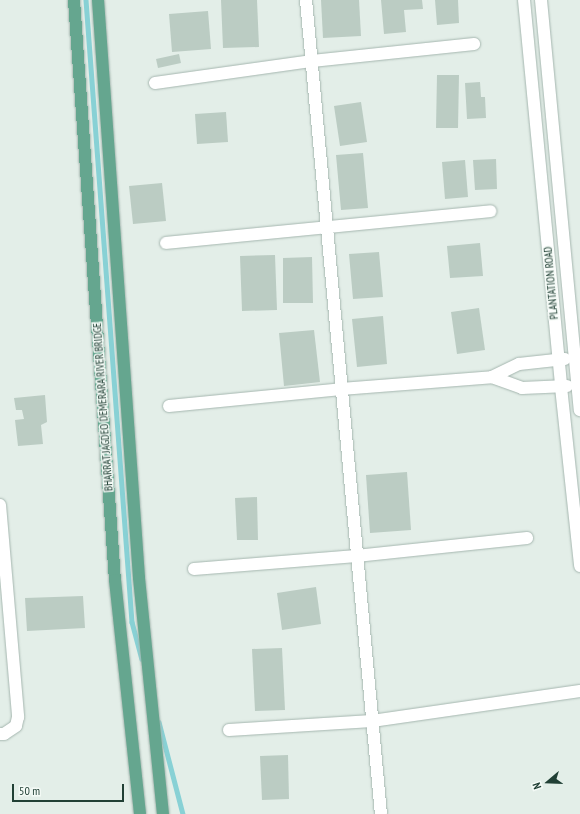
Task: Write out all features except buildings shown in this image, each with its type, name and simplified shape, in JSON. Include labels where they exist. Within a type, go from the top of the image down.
[{"type":"main road","name":"BHARRAT JAGDEO DEMERARA RIVER BRIDGE","points":[[74,0],[115,580],[140,814]]},
{"type":"main road","points":[[98,0],[140,586],[164,814]]},
{"type":"street","points":[[306,0],[356,556],[381,814]]},
{"type":"street","name":"PLANTATION ROAD","points":[[524,0],[558,360],[580,566]]},
{"type":"street","name":"PLANTATION ROAD","points":[[541,0],[575,305],[575,358],[580,410]]},
{"type":"street","points":[[155,82],[312,61],[474,44]]},
{"type":"street","points":[[166,243],[490,211]]},
{"type":"street","points":[[554,306],[575,305]]},
{"type":"street","points":[[169,406],[341,389],[492,377],[519,364],[575,358]]},
{"type":"street","points":[[492,377],[522,388],[577,385]]},
{"type":"street","points":[[0,505],[3,569],[18,717],[16,726],[4,734],[0,734]]},
{"type":"street","points":[[194,569],[356,556],[527,538]]},
{"type":"street","points":[[229,730],[372,721],[580,691]]},
{"type":"waterway","points":[[86,0],[132,622],[142,659]]},
{"type":"waterway","points":[[159,722],[183,814]]}]
